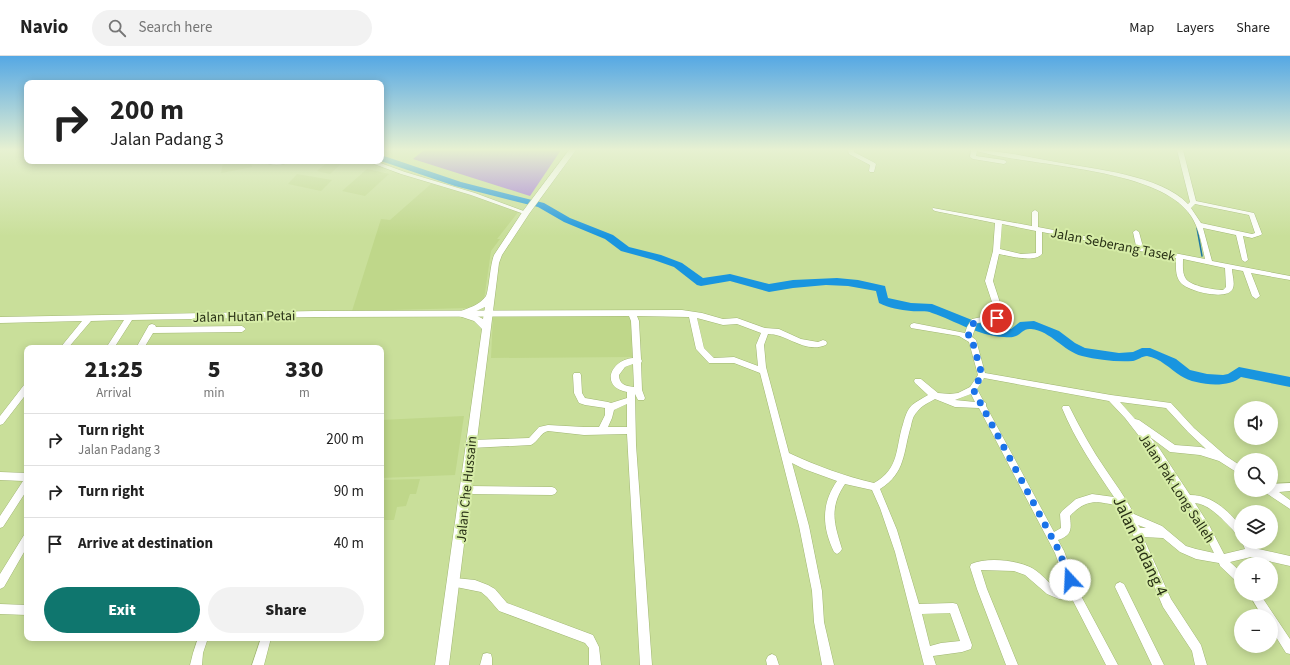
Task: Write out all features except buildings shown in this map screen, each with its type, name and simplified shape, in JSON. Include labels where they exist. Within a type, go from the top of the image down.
[{"type":"main road","name":"Jalan Che Hussain","points":[[442,665],[455,583],[488,314],[498,255],[530,207],[552,178]]},
{"type":"main road","points":[[464,314],[479,307],[491,296]]},
{"type":"main road","points":[[464,314],[477,319],[487,328]]},
{"type":"street","points":[[421,178],[473,194],[530,207]]},
{"type":"street","points":[[1132,178],[1158,188],[1179,200],[1188,208],[1200,225],[1209,262]]},
{"type":"street","points":[[1187,178],[1193,202]]},
{"type":"street","points":[[1188,208],[1193,202]]},
{"type":"street","points":[[1193,202],[1252,214],[1259,234],[1256,236],[1200,225]]},
{"type":"street","name":"Jalan Seberang Tasek","points":[[935,209],[1290,278]]},
{"type":"street","points":[[996,251],[1022,256],[1036,256],[1039,254],[1035,212]]},
{"type":"street","points":[[968,337],[973,324],[997,318],[1000,315],[989,281],[996,251],[997,234],[1000,221]]},
{"type":"street","points":[[1136,232],[1140,249]]},
{"type":"street","points":[[1239,233],[1245,260]]},
{"type":"street","points":[[1179,256],[1180,274],[1184,282],[1205,290],[1224,293],[1230,287],[1228,266]]},
{"type":"street","points":[[1246,270],[1256,296]]},
{"type":"street","name":"Jalan Hutan Petai","points":[[0,320],[315,314],[692,314],[723,322],[737,321],[746,323],[764,331],[776,331],[800,342],[818,345],[823,343]]},
{"type":"street","points":[[692,314],[700,349],[703,354],[712,361],[734,360],[763,371]]},
{"type":"street","points":[[633,315],[635,321],[637,361],[632,430],[646,665]]},
{"type":"street","points":[[112,345],[129,318]]},
{"type":"street","points":[[142,345],[158,318]]},
{"type":"street","points":[[66,345],[88,319]]},
{"type":"street","points":[[786,455],[807,466],[875,487],[886,482],[894,473],[901,457],[903,434],[912,410],[934,396],[947,398],[962,395],[973,389],[982,375],[972,340],[968,337],[961,334],[914,326]]},
{"type":"street","points":[[151,330],[242,329]]},
{"type":"street","points":[[764,331],[765,333],[761,339],[759,348],[763,371],[804,526],[817,591],[819,622],[828,665]]},
{"type":"street","points":[[635,394],[617,385],[615,382],[616,373],[621,365],[626,362],[637,361]]},
{"type":"street","points":[[577,375],[577,396],[580,400],[587,403],[608,405],[610,408]]},
{"type":"street","points":[[982,375],[1111,398],[1168,405],[1191,430],[1223,459],[1234,466]]},
{"type":"street","points":[[918,381],[934,396],[944,401],[956,404],[983,405]]},
{"type":"street","points":[[973,389],[983,405],[1052,537],[1059,551],[1075,594],[1112,665]]},
{"type":"street","points":[[0,422],[24,391]]},
{"type":"street","points":[[610,408],[635,394]]},
{"type":"street","name":"Jalan Pak Long Salleh","points":[[1111,398],[1128,416],[1156,451],[1206,528],[1221,559],[1234,572]]},
{"type":"street","points":[[602,431],[610,413],[610,408]]},
{"type":"street","name":"Jalan Padang 4","points":[[1066,408],[1072,422],[1132,518],[1167,603],[1197,649],[1201,665]]},
{"type":"street","points":[[1128,416],[1173,449],[1201,452],[1223,459]]},
{"type":"street","points":[[471,444],[531,441],[542,429],[548,428],[602,431],[632,430]]},
{"type":"street","points":[[0,476],[24,477]]},
{"type":"street","points":[[837,549],[829,517],[829,501],[843,478]]},
{"type":"street","points":[[1278,488],[1290,486]]},
{"type":"street","points":[[0,524],[24,487]]},
{"type":"street","points":[[875,487],[886,512],[907,577],[914,609],[930,665]]},
{"type":"street","points":[[467,490],[552,491]]},
{"type":"street","points":[[1278,495],[1290,505]]},
{"type":"street","points":[[1052,537],[1060,535],[1066,530],[1065,514],[1083,499],[1092,497],[1124,503]]},
{"type":"street","points":[[1188,499],[1198,499],[1209,504],[1234,525]]},
{"type":"street","points":[[1132,518],[1159,530],[1183,549],[1196,554],[1221,559],[1251,552],[1290,561]]},
{"type":"street","points":[[1137,532],[1165,534]]},
{"type":"street","points":[[0,584],[24,545]]},
{"type":"street","points":[[1012,665],[982,589],[975,567],[980,565],[1014,566],[1028,571],[1051,591],[1059,594],[1075,594]]},
{"type":"street","points":[[455,583],[475,585],[484,588],[504,607],[589,638],[594,646],[595,665]]},
{"type":"street","points":[[1120,587],[1158,665]]},
{"type":"street","points":[[914,609],[953,608],[967,645],[934,649],[927,653]]},
{"type":"street","points":[[0,609],[24,610]]},
{"type":"street","points":[[1278,631],[1290,649]]},
{"type":"street","points":[[196,665],[202,641]]},
{"type":"street","points":[[258,665],[265,641]]},
{"type":"shaded area","points":[[293,178],[323,178],[332,180],[321,191],[288,184]]},
{"type":"shaded area","points":[[356,178],[384,178],[365,196],[342,191]]},
{"type":"shaded area","points":[[474,178],[542,178],[530,196]]},
{"type":"shaded area","points":[[432,183],[483,197],[519,211],[497,239],[500,239],[491,251],[484,300],[468,308],[352,311],[381,219],[390,220]]},
{"type":"shaded area","points":[[493,316],[626,316],[631,318],[632,357],[491,358]]},
{"type":"shaded area","points":[[464,416],[455,475],[384,478],[384,420]]},
{"type":"shaded area","points":[[420,479],[416,494],[410,494],[406,506],[397,507],[394,520],[384,520],[384,480]]},
{"type":"waterway","points":[[441,178],[541,205],[567,220],[609,237],[625,249],[657,257],[678,265],[701,282],[730,278],[739,279],[769,288],[816,282],[848,282],[881,289],[883,300],[889,303],[911,307],[932,308],[985,330],[1013,333],[1024,325],[1034,325],[1055,334],[1071,346],[1083,352],[1119,357],[1135,356],[1142,352],[1150,352],[1172,362],[1186,373],[1207,379],[1223,380],[1232,378],[1239,372],[1290,382]]},
{"type":"waterway","points":[[1197,228],[1202,256]]},
{"type":"route","points":[[997,318],[975,321],[971,327],[968,337],[972,340],[982,375],[973,389],[983,405],[1059,551],[1070,580]]}]
